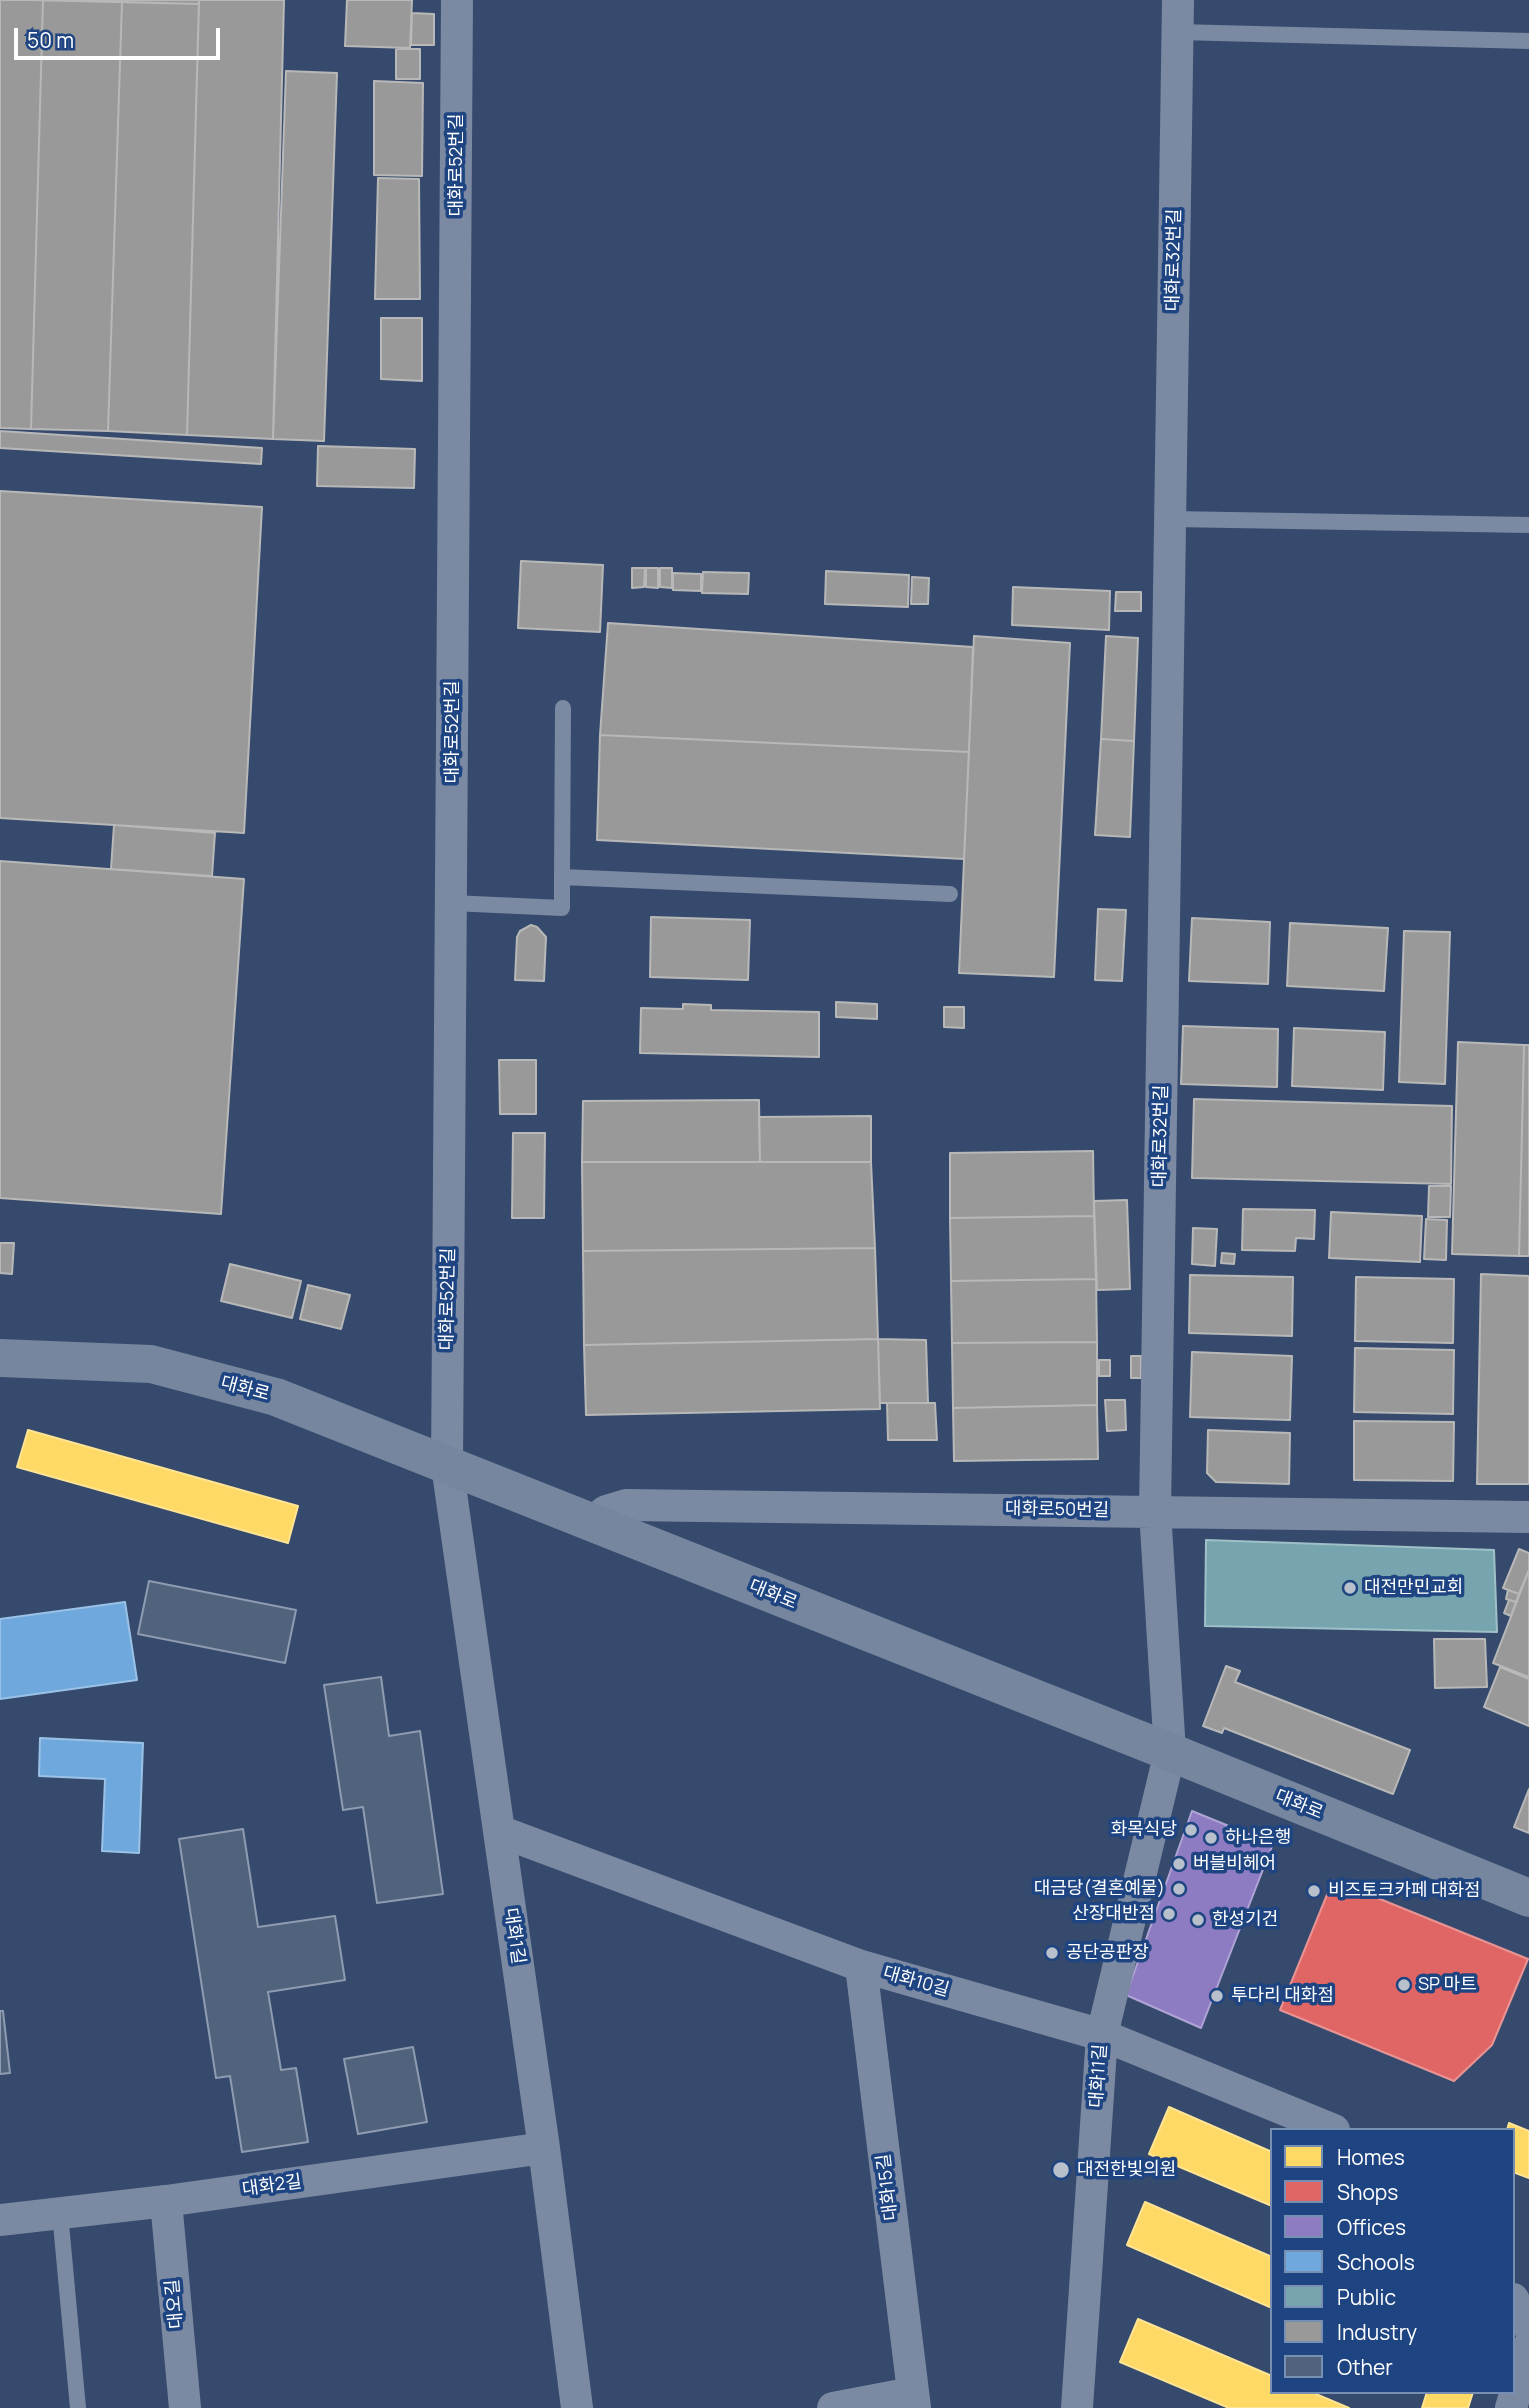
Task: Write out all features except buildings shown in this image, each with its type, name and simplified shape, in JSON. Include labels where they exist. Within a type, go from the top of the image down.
[{"type":"main road","name":"대화로","points":[[0,1358],[151,1364],[276,1397],[1170,1752],[1529,1898]]},
{"type":"street","name":"대화로52번길","points":[[447,1465],[453,903],[457,0]]},
{"type":"street","name":"대화로32번길","points":[[1170,1752],[1155,1511],[1178,0]]},
{"type":"street","name":"대화1길","points":[[447,1465],[544,2148],[577,2408]]},
{"type":"street","name":"대화로50번길","points":[[591,1522],[606,1511],[626,1505],[1529,1517]]},
{"type":"street","name":"대화11길","points":[[1077,2408],[1102,2035],[1170,1752]]},
{"type":"street","name":"대화10길","points":[[499,1831],[861,1966],[1102,2035],[1329,2128]]},
{"type":"street","name":"대화15길","points":[[861,1966],[914,2400]]},
{"type":"street","name":"대화2길","points":[[0,2220],[166,2201],[544,2148]]},
{"type":"street","name":"대오길","points":[[166,2201],[185,2408]]},
{"type":"street","points":[[1515,2302],[1529,2327]]},
{"type":"street","points":[[1515,2392],[1529,2346]]},
{"type":"street","points":[[833,2408],[914,2400]]},
{"type":"lane","points":[[1178,32],[1529,41]]},
{"type":"lane","points":[[1171,519],[1529,525]]},
{"type":"lane","points":[[453,903],[562,908],[563,708]]},
{"type":"lane","points":[[562,877],[950,894]]},
{"type":"lane","points":[[60,2213],[78,2408]]},
{"type":"place","name":"대전만민교회","points":[[1350,1588]]},
{"type":"place","name":"화목식당","points":[[1191,1830]]},
{"type":"place","name":"하나은행","points":[[1211,1838]]},
{"type":"place","name":"버블비헤어","points":[[1179,1864]]},
{"type":"place","name":"대금당(결혼예물)","points":[[1179,1889]]},
{"type":"place","name":"비즈토크카페 대화점","points":[[1314,1891]]},
{"type":"place","name":"산장대반점","points":[[1169,1914]]},
{"type":"place","name":"한성기건","points":[[1198,1920]]},
{"type":"place","name":"공단공판장","points":[[1052,1953]]},
{"type":"place","name":"SP 마트","points":[[1404,1985]]},
{"type":"place","name":"투다리 대화점","points":[[1217,1996]]},
{"type":"place","name":"대전한빛의원","points":[[1061,2170]]}]
